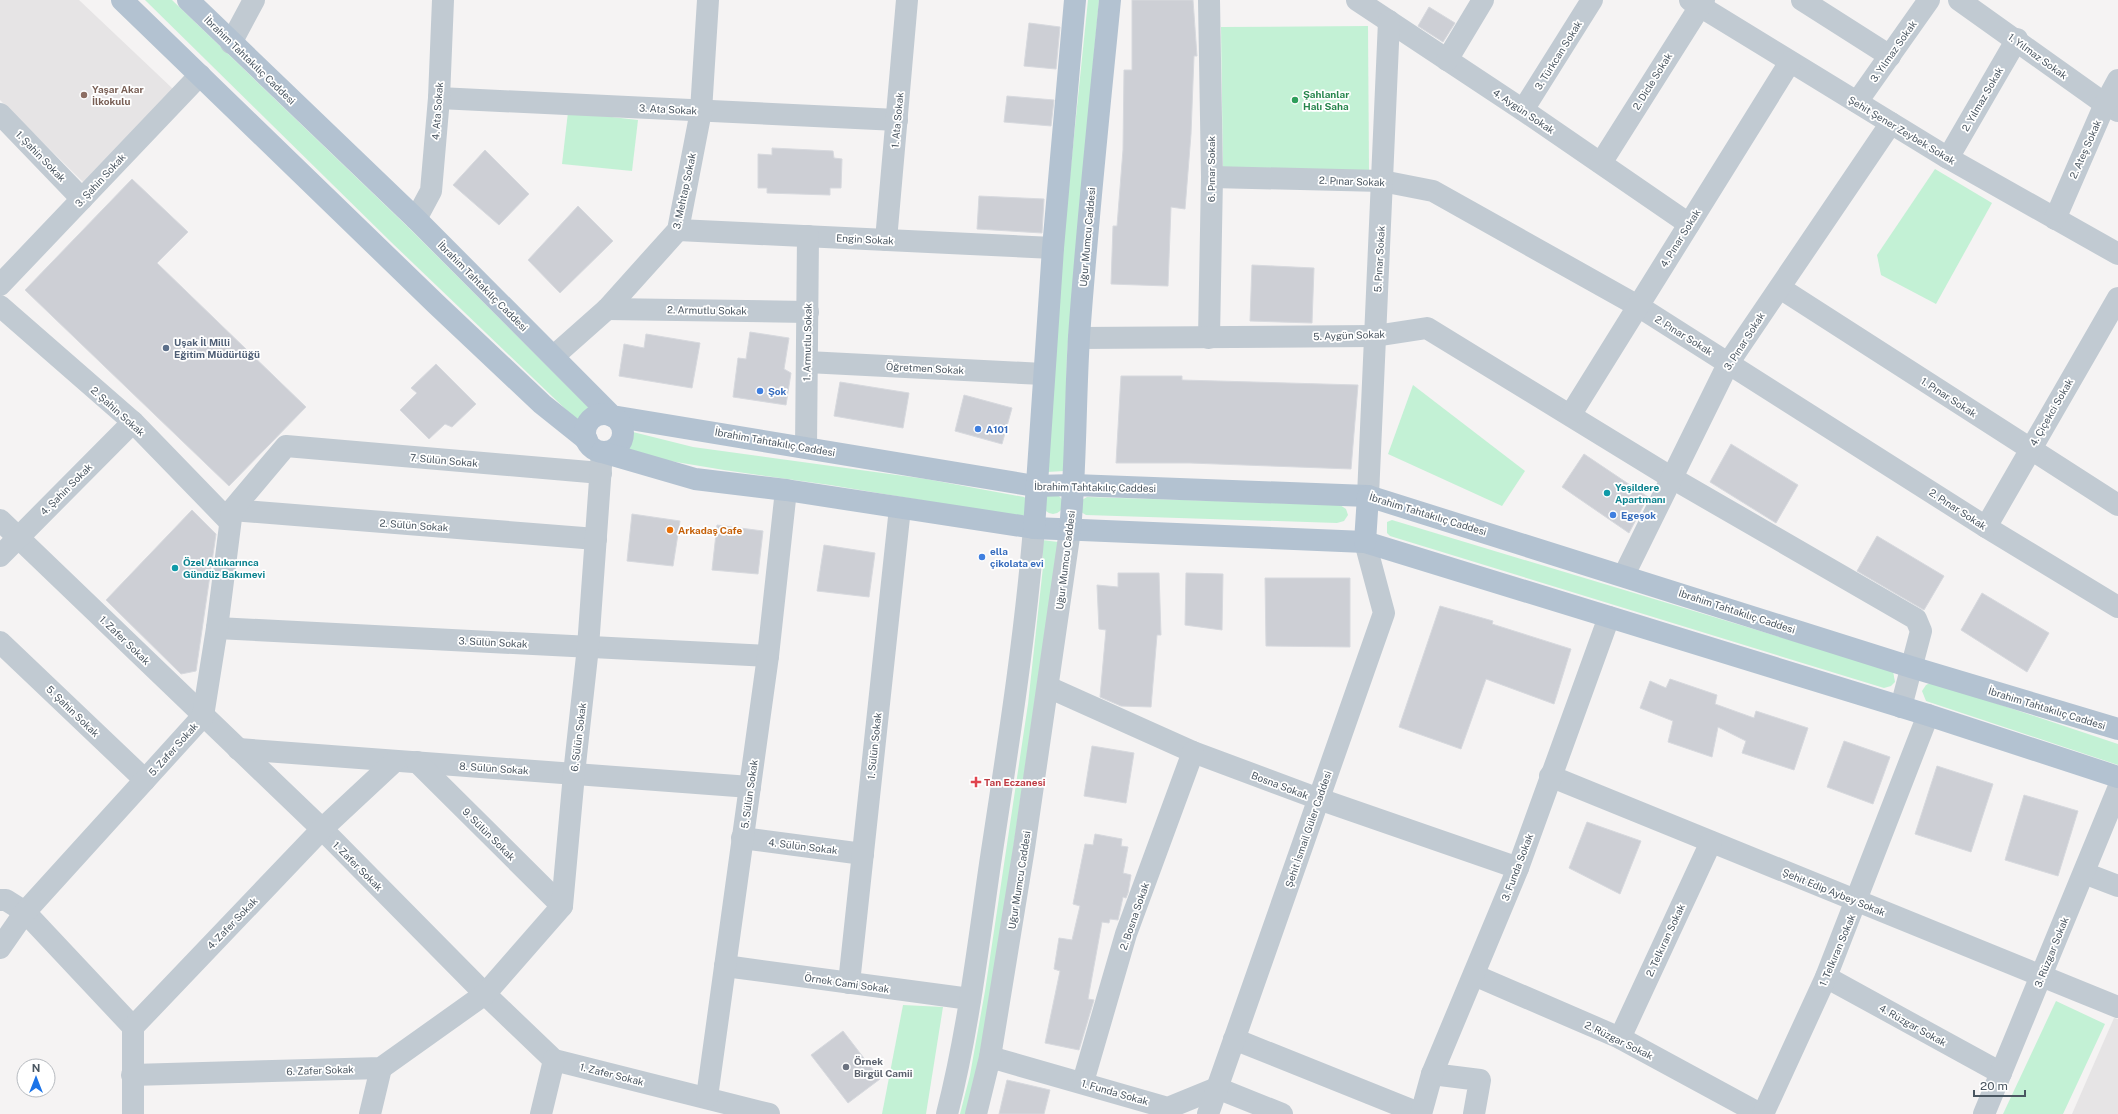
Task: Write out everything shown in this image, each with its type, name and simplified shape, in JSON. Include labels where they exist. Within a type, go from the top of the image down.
[{"type":"main road","points":[[122,0],[463,329],[597,455],[695,479],[786,490],[1034,528],[1365,542],[1928,715],[2118,777]]},
{"type":"main road","name":"İbrahim Tahtakılıç Caddesi","points":[[188,0],[231,43],[416,219],[554,356],[612,416],[1035,486],[1074,485],[1368,496],[1624,575],[1911,667],[2118,728]]},
{"type":"main road","points":[[1034,528],[1035,486],[1043,374],[1075,0]]},
{"type":"main road","name":"Uğur Mumcu Caddesi","points":[[1070,530],[1074,485],[1079,338],[1088,216],[1110,0]]},
{"type":"main road","points":[[601,414],[612,416],[620,423],[622,438],[620,443],[613,450],[597,455],[586,429],[591,419],[601,414]]},
{"type":"main road","points":[[1365,542],[1368,496]]},
{"type":"street","points":[[231,43],[254,0]]},
{"type":"street","name":"4. Ata Sokak","points":[[416,219],[430,191],[439,98],[443,0]]},
{"type":"street","name":"3. Mehtap Sokak","points":[[554,356],[607,308],[678,230],[700,111],[708,0]]},
{"type":"street","name":"1. Ata Sokak","points":[[886,240],[907,0]]},
{"type":"street","name":"6. Pınar Sokak","points":[[1209,0],[1212,177],[1209,338]]},
{"type":"street","points":[[1447,60],[1483,0]]},
{"type":"street","name":"3. Türkcan Sokak","points":[[1523,110],[1592,0]]},
{"type":"street","points":[[1802,0],[1890,56]]},
{"type":"street","name":"3. Yılmaz Sokak","points":[[1857,102],[1929,0]]},
{"type":"street","name":"1. Yılmaz Sokak","points":[[1959,0],[2112,107]]},
{"type":"street","name":"Şehit Şener Zeybek Sokak","points":[[1698,2],[1790,62],[1948,158],[2118,254]]},
{"type":"street","name":"2. Dicle Sokak","points":[[1601,163],[1698,2]]},
{"type":"street","name":"4. Aygün Sokak","points":[[1368,3],[1390,21],[1689,224]]},
{"type":"street","name":"5. Pınar Sokak","points":[[1368,496],[1390,21]]},
{"type":"street","name":"2. Yılmaz Sokak","points":[[1948,158],[2017,40]]},
{"type":"street","name":"4. Pınar Sokak","points":[[1571,414],[1790,62]]},
{"type":"street","name":"3. Şahin Sokak","points":[[0,285],[200,75]]},
{"type":"street","name":"2. Ateş Sokak","points":[[2055,219],[2112,107],[2118,80]]},
{"type":"street","name":"3. Ata Sokak","points":[[439,98],[897,120]]},
{"type":"street","name":"1. Şahin Sokak","points":[[0,114],[82,199]]},
{"type":"street","name":"3. Pınar Sokak","points":[[1624,575],[1729,362],[1891,123]]},
{"type":"street","name":"2. Pınar Sokak","points":[[1212,177],[1382,180],[1433,191],[1638,306],[1729,362],[1986,527],[2118,607]]},
{"type":"street","name":"Engin Sokak","points":[[678,230],[1053,248]]},
{"type":"street","name":"1. Armutlu Sokak","points":[[806,447],[808,236]]},
{"type":"street","name":"1. Pınar Sokak","points":[[1780,288],[2118,505]]},
{"type":"street","name":"4. Çiçekci Sokak","points":[[1986,527],[2118,298]]},
{"type":"street","name":"2. Şahin Sokak","points":[[0,306],[133,422],[231,516]]},
{"type":"street","name":"2. Armutlu Sokak","points":[[607,308],[808,312]]},
{"type":"street","name":"5. Aygün Sokak","points":[[1079,338],[1375,336],[1427,328],[1571,414],[1672,478],[1916,619],[1921,631],[1902,707]]},
{"type":"street","name":"Öğretmen Sokak","points":[[807,362],[1043,374]]},
{"type":"street","name":"4. Şahin Sokak","points":[[0,556],[133,422]]},
{"type":"street","name":"7. Sülün Sokak","points":[[231,516],[286,446],[597,455]]},
{"type":"street","name":"6. Sülün Sokak","points":[[562,906],[574,774],[588,647],[596,539],[597,455]]},
{"type":"street","name":"5. Sülün Sokak","points":[[707,1097],[768,656],[786,490]]},
{"type":"street","name":"1. Sülün Sokak","points":[[849,983],[900,508]]},
{"type":"street","name":"2. Sülün Sokak","points":[[231,516],[596,539]]},
{"type":"street","name":"5. Zafer Sokak","points":[[0,948],[25,912],[203,716],[217,628],[231,516]]},
{"type":"street","name":"1. Zafer Sokak","points":[[0,520],[322,829],[485,994],[554,1060],[707,1097],[729,1109],[769,1114]]},
{"type":"street","points":[[947,1114],[956,1080],[970,999],[1014,708],[1030,581],[1034,528]]},
{"type":"street","name":"Uğur Mumcu Caddesi","points":[[976,1114],[990,1058],[1024,848],[1070,530]]},
{"type":"street","name":"Şehit İsmail Güler Caddesi","points":[[1208,1114],[1384,614],[1365,542]]},
{"type":"street","name":"3. Funda Sokak","points":[[1421,1114],[1432,1074],[1518,868],[1550,776],[1609,617]]},
{"type":"street","name":"3. Sülün Sokak","points":[[217,628],[768,656]]},
{"type":"street","name":"5. Şahin Sokak","points":[[0,642],[145,780]]},
{"type":"street","name":"Bosna Sokak","points":[[1048,686],[1193,752],[1319,799],[1518,868]]},
{"type":"street","name":"1. Telkıran Sokak","points":[[1761,1114],[1826,977],[1857,901],[1928,715]]},
{"type":"street","name":"8. Sülün Sokak","points":[[238,749],[750,787]]},
{"type":"street","name":"2. Bosna Sokak","points":[[1083,1082],[1126,934],[1193,752]]},
{"type":"street","name":"4. Zafer Sokak","points":[[133,1028],[322,829],[395,761]]},
{"type":"street","name":"9. Sülün Sokak","points":[[417,762],[562,906]]},
{"type":"street","name":"Şehit Edip Aybey Sokak","points":[[1550,776],[2118,1007]]},
{"type":"street","name":"3. Rüzgar Sokak","points":[[1984,1114],[2118,789]]},
{"type":"street","name":"4. Sülün Sokak","points":[[742,838],[863,854]]},
{"type":"street","name":"2. Telkıran Sokak","points":[[1620,1038],[1711,842]]},
{"type":"street","points":[[2084,873],[2118,886]]},
{"type":"street","points":[[0,900],[6,900],[25,912],[133,1028],[132,1114]]},
{"type":"street","points":[[370,1114],[381,1068],[485,994],[562,906]]},
{"type":"street","name":"Örnek Cami Sokak","points":[[725,966],[970,999]]},
{"type":"street","name":"2. Rüzgar Sokak","points":[[1474,975],[1620,1038],[1761,1114]]},
{"type":"street","name":"4. Rüzgar Sokak","points":[[1826,977],[2001,1073]]},
{"type":"street","points":[[1234,1039],[1421,1114]]},
{"type":"street","name":"1. Funda Sokak","points":[[990,1058],[1083,1082],[1168,1108],[1217,1088]]},
{"type":"street","points":[[541,1114],[554,1060]]},
{"type":"street","name":"6. Zafer Sokak","points":[[132,1075],[381,1068]]},
{"type":"street","points":[[1432,1074],[1480,1080],[1474,1114]]},
{"type":"street","points":[[1217,1088],[1282,1114]]},
{"type":"shaded area","name":"Yaşar Akar İlkokulu","points":[[0,0],[79,0],[173,89],[84,183],[0,100]]},
{"type":"shaded area","points":[[2114,1018],[2118,1019],[2118,1114],[2072,1114]]},
{"type":"green space","points":[[145,0],[172,0],[410,229],[592,411],[581,424],[391,242]]},
{"type":"green space","points":[[1088,0],[1099,0],[1067,353],[1064,471],[1047,472],[1052,350]]},
{"type":"green space","name":"Şahlanlar Halı Saha","points":[[1368,26],[1369,172],[1223,174],[1221,27]]},
{"type":"green space","points":[[568,112],[638,120],[632,171],[562,164]]},
{"type":"green space","points":[[1935,169],[1992,203],[1936,304],[1881,275],[1877,255]]},
{"type":"green space","points":[[1413,385],[1525,471],[1502,506],[1388,454]]},
{"type":"green space","points":[[629,431],[693,447],[926,479],[1024,497],[1028,500],[1026,515],[1016,516],[830,485],[670,461],[623,448]]},
{"type":"green space","points":[[1053,494],[1060,497],[1063,504],[1060,511],[1053,514],[1046,511],[1043,504],[1046,497]]},
{"type":"green space","points":[[1087,497],[1340,505],[1346,509],[1348,515],[1344,521],[1337,523],[1086,515],[1081,512],[1082,500]]},
{"type":"green space","points":[[1392,520],[1893,671],[1895,682],[1891,686],[1884,688],[1390,536],[1387,533],[1387,522]]},
{"type":"green space","points":[[1042,540],[1058,542],[992,994],[969,1114],[960,1114],[970,1075],[985,991],[1028,704],[1043,567]]},
{"type":"green space","points":[[1932,682],[2118,744],[2118,765],[1926,701],[1922,691],[1926,685]]},
{"type":"green space","points":[[2056,1001],[2105,1024],[2063,1114],[2003,1114]]},
{"type":"green space","points":[[903,1005],[943,1007],[926,1114],[882,1114]]},
{"type":"building","points":[[1132,0],[1193,0],[1197,56],[1194,56],[1191,134],[1185,209],[1171,207],[1168,286],[1111,284],[1113,226],[1117,226],[1123,150],[1124,70],[1132,70]]},
{"type":"building","points":[[1429,7],[1455,23],[1443,42],[1418,26]]},
{"type":"building","points":[[1029,23],[1060,27],[1056,69],[1024,66]]},
{"type":"building","points":[[1007,96],[1054,100],[1051,126],[1004,122]]},
{"type":"building","points":[[772,148],[833,151],[834,158],[842,159],[841,188],[830,188],[830,195],[767,193],[767,188],[758,188],[758,154],[772,155]]},
{"type":"building","points":[[485,150],[529,194],[499,225],[453,185]]},
{"type":"building","name":"Uşak İl Milli Eğitim Müdürlüğü","points":[[132,179],[188,232],[157,263],[306,407],[229,486],[25,290]]},
{"type":"building","points":[[979,196],[1044,199],[1042,233],[977,229]]},
{"type":"building","points":[[578,206],[613,241],[560,293],[528,260]]},
{"type":"building","points":[[1252,265],[1314,268],[1312,323],[1250,321]]},
{"type":"building","points":[[750,332],[789,338],[784,369],[791,373],[786,405],[733,397],[738,358],[746,359]]},
{"type":"building","points":[[646,334],[700,343],[692,388],[619,376],[624,344],[644,348]]},
{"type":"building","points":[[436,364],[476,404],[452,427],[445,424],[429,439],[400,410],[417,393],[411,388]]},
{"type":"building","points":[[1121,376],[1182,376],[1182,380],[1358,385],[1351,469],[1190,463],[1116,463]]},
{"type":"building","points":[[840,382],[909,393],[903,428],[834,416]]},
{"type":"building","points":[[964,395],[1012,408],[1002,444],[955,431]]},
{"type":"building","points":[[1731,444],[1798,485],[1776,523],[1710,482]]},
{"type":"building","name":"Yeşildere Apartmanı","points":[[1584,454],[1648,497],[1629,533],[1562,487]]},
{"type":"building","name":"Özel Atlıkarınca Gündüz Bakımevi","points":[[192,510],[216,534],[196,671],[181,674],[106,600]]},
{"type":"building","points":[[632,514],[680,521],[673,566],[627,561]]},
{"type":"building","points":[[717,525],[763,531],[758,574],[712,570]]},
{"type":"building","points":[[1877,536],[1944,576],[1924,610],[1857,571]]},
{"type":"building","points":[[824,545],[875,553],[869,597],[817,591]]},
{"type":"building","points":[[1118,573],[1159,573],[1161,635],[1157,635],[1151,707],[1121,706],[1100,697],[1106,630],[1099,629],[1097,585],[1118,587]]},
{"type":"building","points":[[1186,573],[1223,574],[1222,630],[1185,625]]},
{"type":"building","points":[[1265,578],[1350,578],[1350,647],[1266,646]]},
{"type":"building","points":[[1982,593],[2049,633],[2027,672],[1961,630]]},
{"type":"building","points":[[1440,606],[1493,621],[1492,624],[1571,649],[1554,704],[1486,679],[1461,749],[1399,727]]},
{"type":"building","points":[[1670,679],[1717,695],[1715,704],[1754,718],[1756,711],[1808,728],[1794,770],[1742,753],[1746,741],[1718,727],[1712,757],[1668,742],[1673,721],[1640,708],[1650,681],[1666,688]]},
{"type":"building","points":[[1844,741],[1890,757],[1873,804],[1827,787]]},
{"type":"building","points":[[1092,746],[1134,753],[1126,803],[1084,796]]},
{"type":"building","points":[[1937,766],[1993,784],[1971,852],[1915,834]]},
{"type":"building","points":[[2024,795],[2078,811],[2058,876],[2005,860]]},
{"type":"building","points":[[1587,822],[1641,841],[1620,894],[1569,868]]},
{"type":"building","points":[[1095,834],[1122,839],[1121,846],[1128,847],[1123,873],[1131,875],[1128,893],[1126,898],[1123,897],[1118,920],[1110,919],[1109,923],[1102,922],[1088,999],[1094,1000],[1079,1050],[1045,1043],[1060,971],[1054,969],[1059,938],[1072,940],[1080,906],[1073,904],[1085,844],[1093,845]]},
{"type":"building","name":"Örnek Birgül Camii","points":[[843,1031],[880,1079],[848,1103],[811,1055]]},
{"type":"building","points":[[1007,1080],[1050,1090],[1044,1114],[999,1114]]},
{"type":"place","name":"Yaşar Akar İlkokulu","points":[[84,95]]},
{"type":"place","name":"Şahlanlar Halı Saha","points":[[1295,100]]},
{"type":"place","name":"Uşak İl Milli Eğitim Müdürlüğü","points":[[166,348]]},
{"type":"place","name":"Şok","points":[[760,391]]},
{"type":"place","name":"A101","points":[[978,429]]},
{"type":"place","name":"Yeşildere Apartmanı","points":[[1607,493]]},
{"type":"place","name":"Egeşok","points":[[1613,515]]},
{"type":"place","name":"Arkadaş Cafe","points":[[670,530]]},
{"type":"place","name":"ella çikolata evi","points":[[982,557]]},
{"type":"place","name":"Özel Atlıkarınca Gündüz Bakımevi","points":[[175,568]]},
{"type":"place","name":"Tan Eczanesi","points":[[976,782]]},
{"type":"place","name":"Örnek Birgül Camii","points":[[846,1067]]}]
